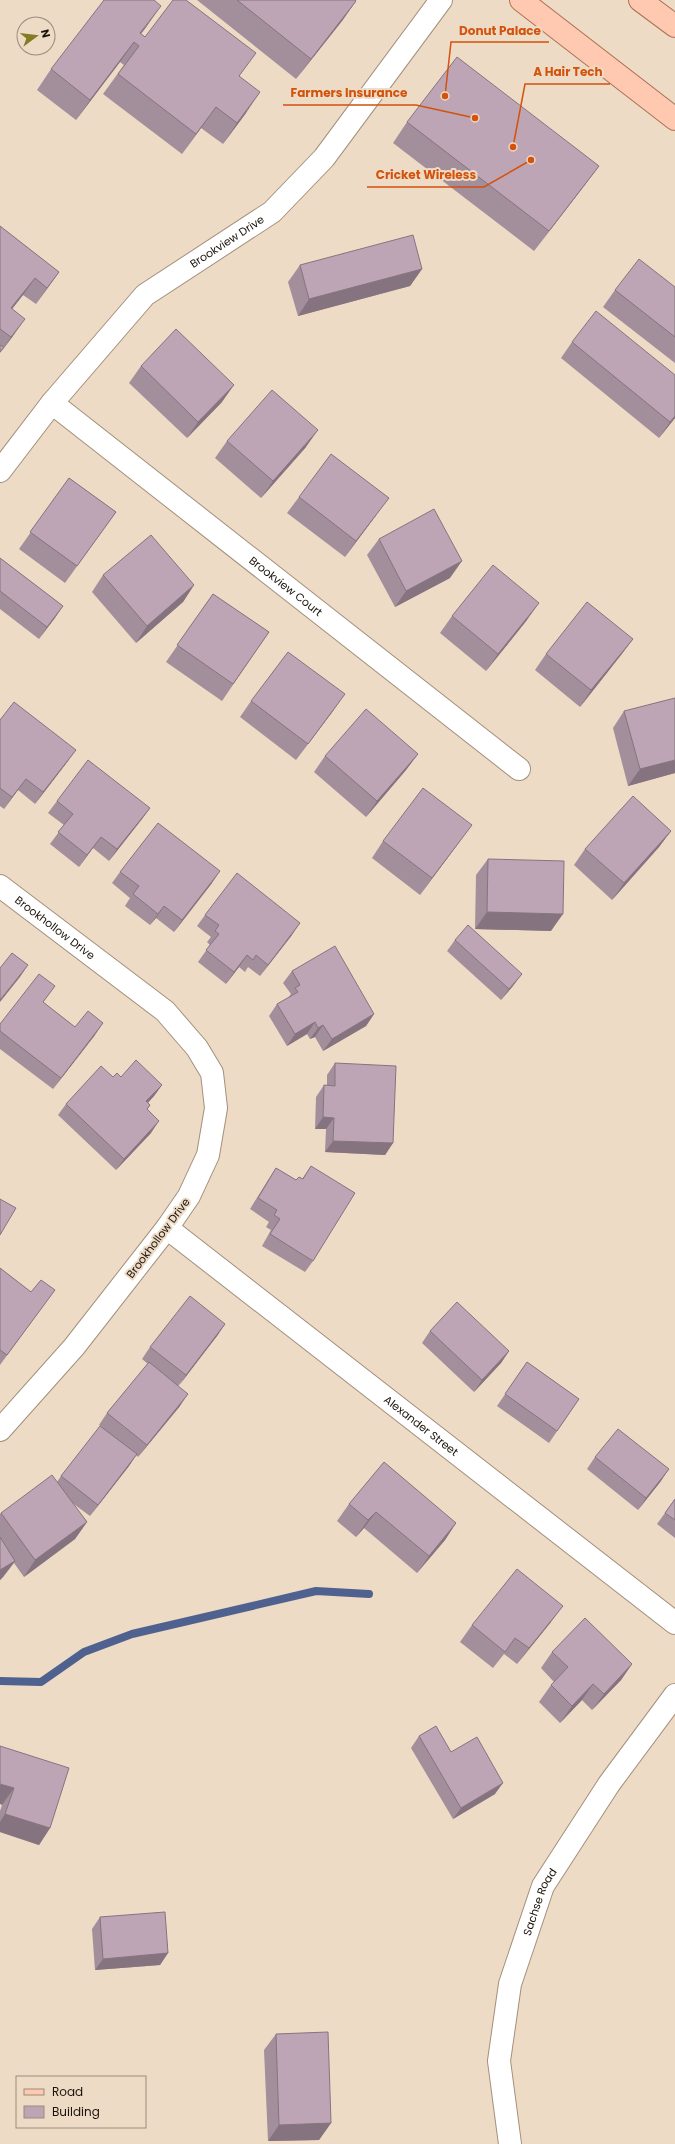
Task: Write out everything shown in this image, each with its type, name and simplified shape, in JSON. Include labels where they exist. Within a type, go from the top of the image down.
[{"type":"main road","points":[[521,0],[675,119]]},
{"type":"main road","points":[[640,0],[675,26]]},
{"type":"street","name":"Brookview Drive","points":[[0,471],[52,403],[145,295],[272,212],[324,158],[441,0]]},
{"type":"street","name":"Brookview Court","points":[[52,403],[519,769]]},
{"type":"street","name":"Brookhollow Drive","points":[[0,886],[165,1011],[197,1048],[212,1073],[216,1108],[208,1154],[189,1196],[167,1228],[74,1347],[0,1430]]},
{"type":"street","name":"Alexander Street","points":[[167,1228],[675,1623]]},
{"type":"street","name":"Sachse Road","points":[[510,2144],[499,2061],[510,1984],[543,1886],[609,1784],[675,1694]]},
{"type":"building","points":[[104,0],[154,0],[161,6],[140,33],[145,37],[173,0],[186,0],[256,53],[239,76],[260,92],[237,123],[216,107],[196,134],[118,74],[139,46],[134,42],[90,100],[51,69]]},
{"type":"building","points":[[237,0],[355,0],[356,1],[311,59]]},
{"type":"building","points":[[457,57],[599,166],[549,231],[407,122]]},
{"type":"building","points":[[0,226],[59,272],[47,288],[35,278],[11,308],[25,319],[11,337],[0,329]]},
{"type":"building","points":[[413,235],[422,269],[309,299],[300,265]]},
{"type":"building","points":[[639,259],[675,287],[675,337],[615,290]]},
{"type":"building","points":[[596,311],[675,375],[675,416],[670,422],[572,342]]},
{"type":"building","points":[[176,329],[234,385],[198,422],[141,366]]},
{"type":"building","points":[[0,345],[4,347],[0,352]]},
{"type":"building","points":[[272,390],[318,430],[273,481],[227,441]]},
{"type":"building","points":[[331,454],[389,498],[356,541],[299,497]]},
{"type":"building","points":[[69,478],[116,512],[77,566],[30,532]]},
{"type":"building","points":[[434,509],[462,561],[406,591],[379,539]]},
{"type":"building","points":[[151,535],[194,585],[147,626],[103,575]]},
{"type":"building","points":[[0,558],[63,606],[47,627],[0,591]]},
{"type":"building","points":[[493,565],[539,603],[498,654],[452,616]]},
{"type":"building","points":[[213,594],[269,632],[233,684],[177,645]]},
{"type":"building","points":[[587,602],[633,639],[591,690],[546,654]]},
{"type":"building","points":[[288,652],[345,694],[308,744],[251,701]]},
{"type":"building","points":[[675,698],[675,760],[640,769],[624,711]]},
{"type":"building","points":[[14,702],[76,750],[43,792],[26,779],[12,797],[0,788],[0,720]]},
{"type":"building","points":[[366,709],[418,754],[377,801],[325,756]]},
{"type":"building","points":[[88,760],[150,808],[117,849],[101,837],[87,855],[58,832],[73,814],[57,801]]},
{"type":"building","points":[[423,788],[472,825],[432,878],[383,841]]},
{"type":"building","points":[[633,796],[671,831],[624,883],[585,849]]},
{"type":"building","points":[[158,823],[220,871],[182,920],[164,906],[158,914],[133,894],[139,886],[120,872]]},
{"type":"building","points":[[488,859],[564,861],[563,914],[487,912]]},
{"type":"building","points":[[237,873],[300,923],[268,965],[256,955],[253,960],[247,955],[234,972],[206,950],[219,934],[215,931],[219,925],[205,915]]},
{"type":"building","points":[[468,925],[522,974],[509,989],[455,940]]},
{"type":"building","points":[[335,946],[374,1014],[332,1039],[323,1025],[318,1028],[315,1022],[295,1034],[277,1004],[298,992],[295,988],[300,985],[292,971]]},
{"type":"building","points":[[12,953],[28,965],[0,1000],[0,968]]},
{"type":"building","points":[[39,974],[55,986],[43,1002],[75,1027],[88,1011],[103,1023],[61,1078],[0,1031],[0,1024]]},
{"type":"building","points":[[136,1060],[162,1085],[146,1101],[150,1105],[147,1109],[159,1121],[124,1159],[66,1104],[101,1066],[113,1077],[117,1073],[121,1077]]},
{"type":"building","points":[[335,1063],[396,1066],[393,1143],[333,1141],[334,1118],[323,1117],[324,1085],[335,1086]]},
{"type":"building","points":[[311,1166],[355,1193],[313,1261],[270,1234],[280,1219],[274,1215],[277,1210],[258,1198],[276,1168],[296,1180],[299,1177],[303,1179]]},
{"type":"building","points":[[0,1199],[16,1208],[0,1235]]},
{"type":"building","points":[[0,1268],[31,1292],[41,1280],[55,1290],[7,1355],[0,1350]]},
{"type":"building","points":[[190,1296],[225,1324],[186,1375],[150,1347]]},
{"type":"building","points":[[457,1302],[509,1351],[482,1380],[430,1331]]},
{"type":"building","points":[[149,1362],[188,1394],[147,1445],[107,1413]]},
{"type":"building","points":[[527,1362],[579,1399],[557,1431],[505,1394]]},
{"type":"building","points":[[100,1426],[137,1454],[98,1505],[61,1476]]},
{"type":"building","points":[[618,1429],[669,1469],[646,1498],[595,1457]]},
{"type":"building","points":[[384,1462],[456,1523],[429,1556],[376,1512],[368,1520],[349,1504]]},
{"type":"building","points":[[52,1475],[87,1522],[35,1560],[1,1513]]},
{"type":"building","points":[[675,1499],[675,1520],[665,1513]]},
{"type":"building","points":[[0,1537],[15,1561],[0,1570]]},
{"type":"building","points":[[517,1569],[563,1606],[529,1648],[515,1638],[505,1652],[472,1625]]},
{"type":"building","points":[[585,1618],[632,1664],[604,1694],[593,1684],[572,1706],[551,1685],[568,1667],[552,1652]]},
{"type":"building","points":[[436,1726],[451,1752],[477,1737],[503,1783],[461,1808],[419,1736]]},
{"type":"building","points":[[0,1746],[69,1768],[50,1828],[5,1814],[14,1788],[0,1784]]},
{"type":"building","points":[[165,1912],[168,1953],[103,1959],[100,1917]]},
{"type":"building","points":[[328,2032],[331,2123],[279,2125],[276,2034]]},
{"type":"waterway","points":[[0,1681],[41,1682],[84,1652],[132,1634],[316,1591],[369,1594]]},
{"type":"place","name":"Donut Palace","points":[[445,96]]},
{"type":"place","name":"Farmers Insurance","points":[[475,118]]},
{"type":"place","name":"A Hair Tech","points":[[513,147]]},
{"type":"place","name":"Cricket Wireless","points":[[531,160]]}]
